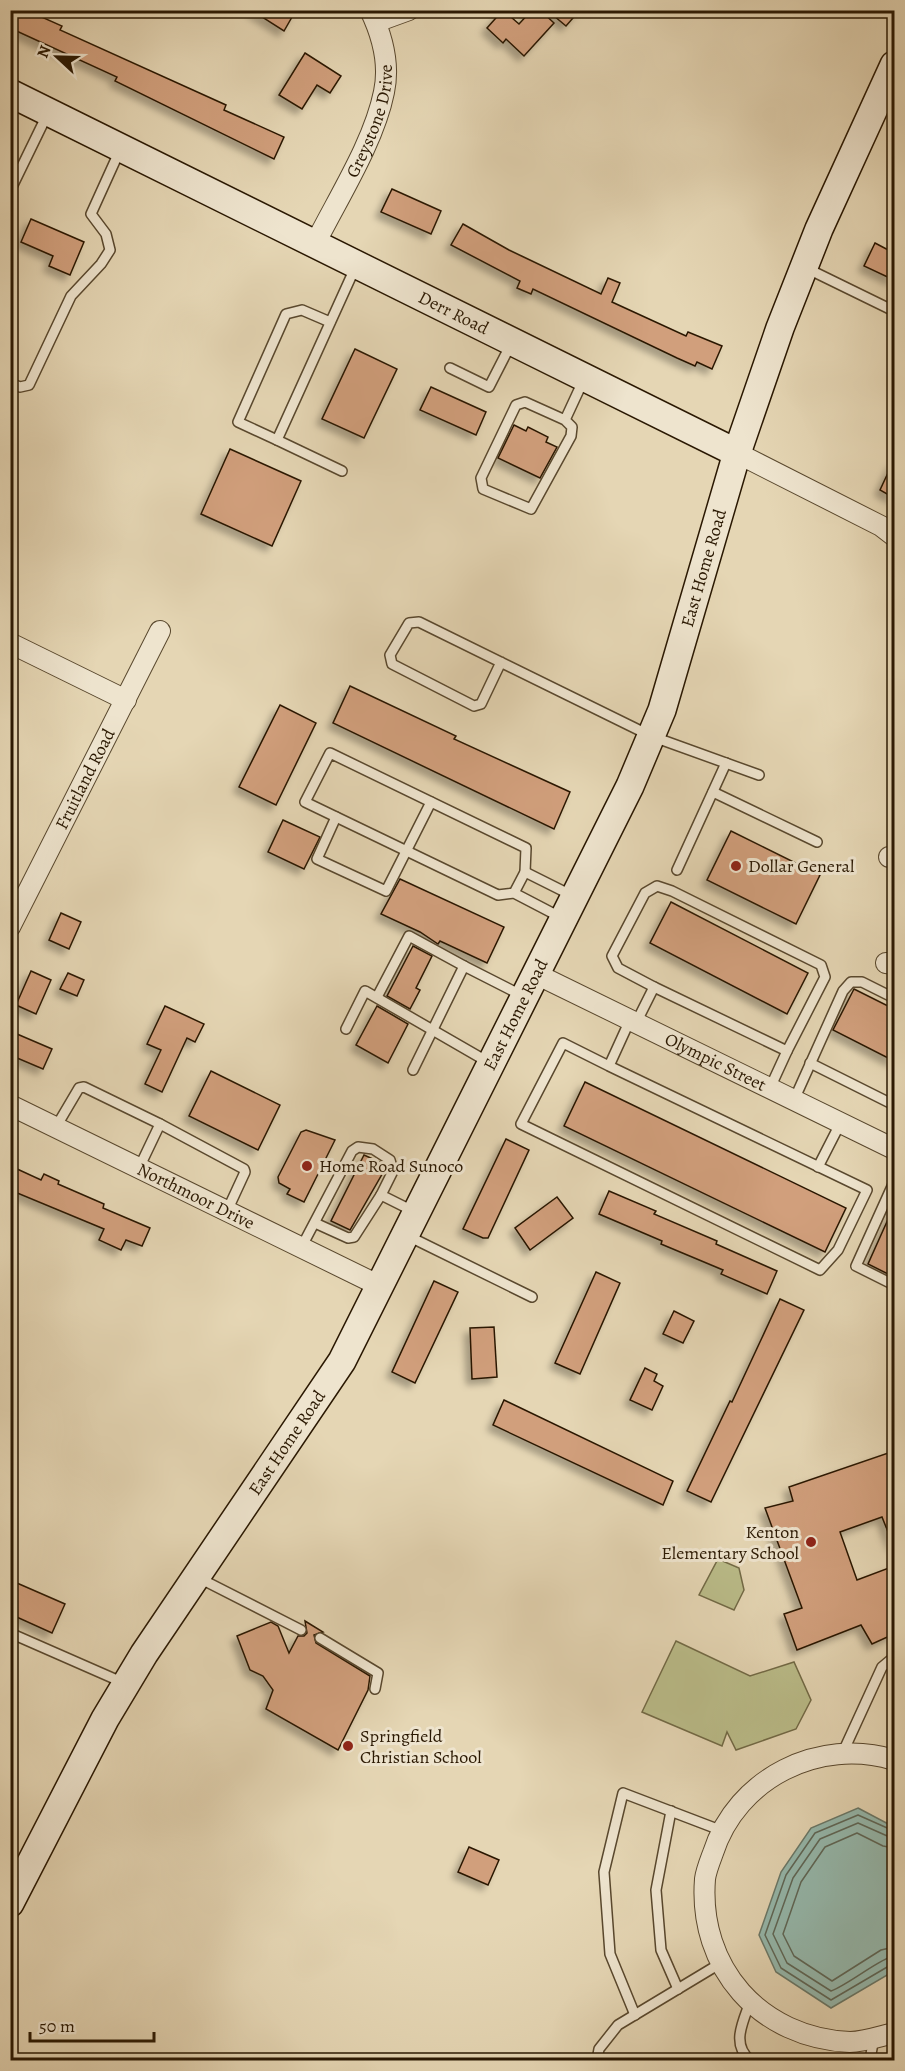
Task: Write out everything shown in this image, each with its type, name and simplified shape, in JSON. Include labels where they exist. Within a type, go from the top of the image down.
[{"type":"street","name":"Greystone Drive","points":[[315,244],[363,147],[385,90],[386,67],[373,16],[409,10]]},
{"type":"street","name":"East Home Road","points":[[10,1903],[105,1719],[126,1684],[196,1577],[319,1399],[342,1361],[630,786],[651,736],[677,662],[737,453],[776,338],[863,130],[894,65]]},
{"type":"street","name":"Derr Road","points":[[10,93],[737,453],[881,526],[894,536]]},
{"type":"street","name":"Fruitland Road","points":[[10,927],[160,632]]},
{"type":"street","points":[[10,643],[126,700]]},
{"type":"street","name":"Olympic Street","points":[[530,985],[633,1021],[894,1148]]},
{"type":"street","name":"Northmoor Drive","points":[[10,1105],[380,1286]]},
{"type":"street","points":[[894,1761],[843,1752],[794,1763],[751,1790],[720,1830],[705,1878],[706,1928],[725,1973],[758,2011],[802,2035],[851,2042],[894,2033]]},
{"type":"lane","points":[[10,191],[48,112]]},
{"type":"lane","points":[[10,383],[20,387],[29,386],[70,296],[101,264],[110,250],[106,234],[90,214],[121,148]]},
{"type":"lane","points":[[277,440],[356,266]]},
{"type":"lane","points":[[804,267],[894,311]]},
{"type":"lane","points":[[330,322],[302,310],[286,314],[238,422],[342,471]]},
{"type":"lane","points":[[450,368],[489,387],[512,342]]},
{"type":"lane","points":[[565,420],[585,377]]},
{"type":"lane","points":[[519,402],[525,402],[565,420],[572,428],[571,436],[531,510],[483,489],[482,478],[513,409],[519,402]]},
{"type":"lane","points":[[501,662],[481,704],[474,706],[392,664],[390,655],[409,623],[419,622],[501,662],[651,736],[759,775]]},
{"type":"lane","points":[[514,893],[525,872],[526,848],[330,753],[305,801],[498,895],[514,893],[569,908]]},
{"type":"lane","points":[[677,870],[726,763]]},
{"type":"lane","points":[[713,792],[817,842]]},
{"type":"lane","points":[[336,817],[317,859],[386,891],[432,802]]},
{"type":"lane","points":[[525,872],[569,908]]},
{"type":"lane","points":[[770,1088],[786,1051],[825,977],[821,965],[657,886],[645,892],[612,956],[618,968],[786,1051]]},
{"type":"lane","points":[[377,997],[409,936],[464,966],[530,985]]},
{"type":"lane","points":[[412,1070],[464,966]]},
{"type":"lane","points":[[794,1100],[843,991],[851,982],[862,982],[894,998]]},
{"type":"lane","points":[[609,1066],[654,987]]},
{"type":"lane","points":[[346,1029],[365,991],[434,1028],[490,1063]]},
{"type":"lane","points":[[563,1043],[609,1066],[867,1190],[838,1250],[820,1270],[521,1124],[563,1043]]},
{"type":"lane","points":[[810,1064],[894,1105]]},
{"type":"lane","points":[[56,1127],[79,1088],[84,1087],[160,1124],[244,1169],[245,1172],[227,1211]]},
{"type":"lane","points":[[818,1167],[841,1122]]},
{"type":"lane","points":[[139,1168],[160,1124]]},
{"type":"lane","points":[[302,1248],[352,1151],[358,1147],[372,1149],[390,1160],[393,1171],[381,1195],[354,1237],[348,1238],[315,1223]]},
{"type":"lane","points":[[894,1182],[856,1266],[894,1286]]},
{"type":"lane","points":[[381,1195],[411,1224],[532,1297]]},
{"type":"lane","points":[[196,1577],[301,1630]]},
{"type":"lane","points":[[10,1633],[126,1684]]},
{"type":"lane","points":[[320,1638],[378,1672],[380,1678],[375,1689]]},
{"type":"lane","points":[[843,1752],[882,1667],[894,1657]]},
{"type":"lane","points":[[635,2015],[610,1953],[604,1872],[624,1793],[720,1830]]},
{"type":"lane","points":[[671,1811],[656,1890],[662,1950],[678,1989]]},
{"type":"lane","points":[[597,2061],[599,2049],[618,2025],[721,1963]]},
{"type":"lane","points":[[750,2002],[739,2034],[742,2054],[750,2061]]},
{"type":"lane","points":[[870,2061],[874,2037]]},
{"type":"green space","points":[[718,1559],[739,1568],[744,1590],[734,1610],[699,1595]]},
{"type":"green space","points":[[676,1641],[750,1676],[794,1662],[811,1700],[796,1729],[736,1750],[727,1732],[722,1746],[642,1712]]},
{"type":"water","points":[[858,1808],[894,1827],[894,1966],[889,1974],[831,2008],[776,1972],[759,1935],[781,1872],[811,1828]]},
{"type":"building","points":[[14,10],[26,10],[62,26],[60,30],[226,105],[224,110],[284,137],[274,159],[115,81],[117,77],[10,28]]},
{"type":"building","points":[[251,10],[296,10],[284,31]]},
{"type":"building","points":[[503,10],[519,24],[532,10],[540,10],[554,23],[524,56],[506,39],[503,43],[487,28]]},
{"type":"building","points":[[547,10],[580,10],[566,26]]},
{"type":"building","points":[[305,53],[341,76],[330,93],[317,85],[302,109],[279,95]]},
{"type":"building","points":[[392,189],[441,211],[431,234],[381,212]]},
{"type":"building","points":[[31,219],[84,242],[70,275],[49,266],[53,256],[21,242]]},
{"type":"building","points":[[463,224],[509,250],[601,294],[608,278],[620,283],[612,302],[686,336],[688,332],[722,346],[712,369],[697,362],[695,366],[677,358],[533,289],[531,294],[517,288],[520,281],[451,245]]},
{"type":"building","points":[[875,243],[894,253],[894,280],[864,266]]},
{"type":"building","points":[[355,349],[397,369],[364,438],[322,419]]},
{"type":"building","points":[[431,387],[486,412],[476,435],[420,410]]},
{"type":"building","points":[[514,425],[526,431],[528,427],[548,437],[546,442],[557,447],[540,478],[498,458]]},
{"type":"building","points":[[230,449],[301,481],[272,546],[201,514]]},
{"type":"building","points":[[894,460],[894,498],[880,490]]},
{"type":"building","points":[[350,686],[456,736],[454,739],[570,792],[554,829],[333,723]]},
{"type":"building","points":[[280,705],[316,723],[276,805],[239,787]]},
{"type":"building","points":[[283,820],[320,837],[304,869],[268,852]]},
{"type":"building","points":[[731,831],[820,875],[796,924],[707,880]]},
{"type":"building","points":[[400,879],[504,927],[487,963],[440,941],[438,944],[420,932],[381,914]]},
{"type":"building","points":[[671,902],[808,973],[787,1014],[650,943]]},
{"type":"building","points":[[61,913],[81,922],[69,949],[49,940]]},
{"type":"building","points":[[413,946],[432,956],[416,988],[420,990],[410,1009],[387,996]]},
{"type":"building","points":[[31,971],[51,980],[36,1014],[16,1005]]},
{"type":"building","points":[[68,973],[84,980],[77,996],[60,989]]},
{"type":"building","points":[[854,989],[894,1009],[894,1061],[833,1030]]},
{"type":"building","points":[[165,1006],[204,1024],[195,1042],[187,1038],[162,1092],[145,1084],[161,1050],[147,1044]]},
{"type":"building","points":[[377,1006],[408,1024],[388,1063],[356,1045]]},
{"type":"building","points":[[10,1031],[52,1049],[43,1069],[10,1055]]},
{"type":"building","points":[[211,1071],[280,1105],[258,1150],[189,1116]]},
{"type":"building","points":[[585,1082],[846,1208],[825,1252],[564,1126]]},
{"type":"building","points":[[306,1130],[335,1140],[304,1202],[287,1194],[290,1189],[279,1183],[278,1177],[301,1132]]},
{"type":"building","points":[[506,1139],[529,1150],[488,1238],[483,1238],[463,1229]]},
{"type":"building","points":[[364,1155],[384,1164],[385,1169],[350,1230],[331,1221]]},
{"type":"building","points":[[15,1168],[41,1180],[44,1174],[59,1181],[58,1184],[104,1204],[103,1208],[150,1228],[142,1246],[126,1240],[121,1250],[99,1240],[104,1229],[10,1190],[10,1178]]},
{"type":"building","points":[[609,1191],[656,1211],[654,1214],[717,1241],[716,1244],[777,1271],[767,1294],[721,1274],[723,1270],[661,1244],[662,1241],[599,1214]]},
{"type":"building","points":[[557,1197],[573,1218],[530,1250],[515,1228]]},
{"type":"building","points":[[894,1206],[894,1277],[868,1264]]},
{"type":"building","points":[[596,1272],[620,1283],[580,1374],[555,1363]]},
{"type":"building","points":[[434,1281],[458,1292],[415,1383],[392,1372]]},
{"type":"building","points":[[780,1299],[804,1310],[711,1502],[687,1491]]},
{"type":"building","points":[[674,1311],[694,1321],[683,1343],[663,1334]]},
{"type":"building","points":[[494,1327],[497,1377],[472,1379],[470,1328]]},
{"type":"building","points":[[645,1368],[657,1374],[654,1381],[663,1386],[652,1410],[630,1400]]},
{"type":"building","points":[[504,1400],[673,1481],[663,1505],[493,1425]]},
{"type":"building","name":"Kenton Elementary School","points":[[894,1451],[894,1547],[882,1517],[840,1532],[857,1580],[894,1566],[894,1634],[872,1644],[861,1625],[797,1650],[784,1614],[802,1608],[765,1508],[793,1501],[789,1487]]},
{"type":"building","points":[[10,1580],[65,1604],[52,1633],[10,1614]]},
{"type":"building","points":[[305,1621],[323,1632],[314,1635],[316,1643],[370,1676],[368,1690],[338,1750],[266,1709],[273,1690],[263,1676],[250,1670],[237,1636],[271,1622],[278,1626],[289,1653],[298,1636],[304,1636],[307,1633]]},
{"type":"building","points":[[469,1847],[499,1860],[488,1885],[458,1872]]},
{"type":"place","name":"Dollar General","points":[[736,866]]},
{"type":"place","name":"Home Road Sunoco","points":[[307,1166]]},
{"type":"place","name":"Kenton Elementary School","points":[[811,1542]]},
{"type":"place","name":"Springfield Christian School","points":[[348,1746]]}]
